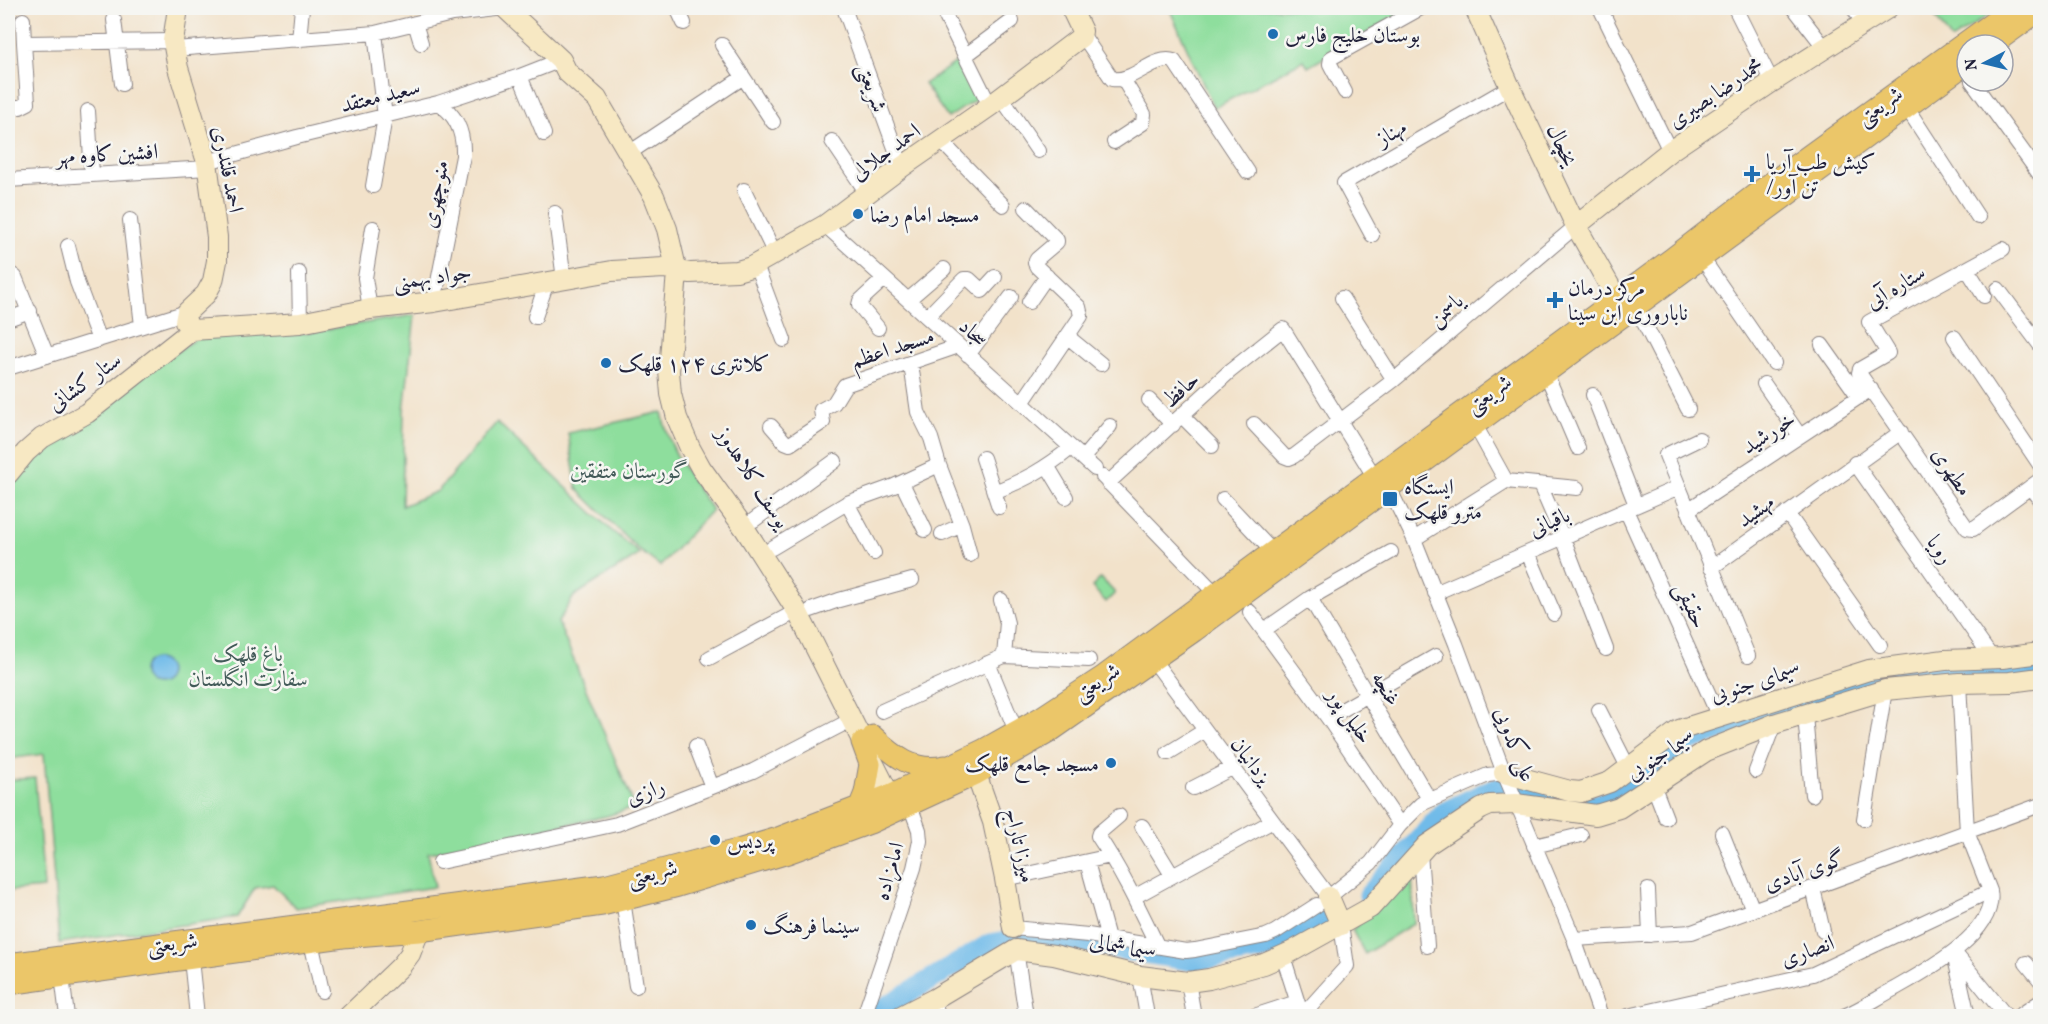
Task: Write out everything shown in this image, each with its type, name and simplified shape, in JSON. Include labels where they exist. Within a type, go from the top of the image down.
[{"type":"main road","name":"شریعتی","points":[[8,964],[328,920],[421,921],[582,908],[623,900],[788,853],[900,800],[976,774],[1048,733],[1148,654],[1216,594],[1272,551],[1475,425],[1546,373],[1753,196],[2013,8]]},
{"type":"main road","points":[[2008,33],[2040,10]]},
{"type":"main road","name":"شریعتی","points":[[8,984],[311,942],[603,885],[778,838],[859,808],[900,800],[955,764],[1016,731],[1096,681],[1148,654],[1232,604],[1381,482],[1627,306],[1702,258],[1907,108],[1955,79]]},
{"type":"main road","points":[[867,739],[905,762],[936,768],[955,764]]},
{"type":"main road","points":[[859,808],[866,793],[870,764],[867,739]]},
{"type":"street","name":"احمد قلندری","points":[[178,8],[174,45],[178,68],[208,165],[217,237],[217,261],[213,281],[190,321]]},
{"type":"street","points":[[299,40],[302,8]]},
{"type":"street","points":[[24,43],[117,42],[174,45],[299,40],[375,33],[451,11],[505,8]]},
{"type":"street","name":"یوسف کلاهدوز","points":[[505,8],[561,60],[567,72],[597,99],[634,149],[656,173],[675,215],[685,245],[682,371],[690,415],[706,450],[772,548],[900,800]]},
{"type":"street","points":[[677,8],[684,23]]},
{"type":"street","name":"شریعتی","points":[[844,8],[902,167]]},
{"type":"street","points":[[1345,92],[1330,64],[1331,58],[1421,8]]},
{"type":"street","name":"یخچال","points":[[1475,8],[1575,226],[1627,306]]},
{"type":"street","points":[[1600,8],[1670,151]]},
{"type":"street","points":[[1735,8],[1772,82]]},
{"type":"street","points":[[1794,8],[1825,48]]},
{"type":"street","name":"محمدرضا بصیری","points":[[1575,226],[1670,151],[1825,48],[1858,15],[1888,8]]},
{"type":"street","points":[[943,11],[965,56],[995,101],[1038,151]]},
{"type":"street","points":[[8,107],[20,107],[28,103],[23,20]]},
{"type":"street","points":[[114,20],[122,84]]},
{"type":"street","points":[[965,56],[1012,21]]},
{"type":"street","points":[[1077,22],[1112,80],[1123,79],[1165,60],[1174,61],[1248,172]]},
{"type":"street","name":"احمد جلالی","points":[[683,272],[737,271],[756,265],[825,225],[995,101],[1077,22]]},
{"type":"street","points":[[415,23],[421,43]]},
{"type":"street","points":[[373,186],[385,117],[375,33]]},
{"type":"street","points":[[722,45],[773,122]]},
{"type":"street","name":"سعید معتقد","points":[[208,165],[297,136],[438,103],[561,60]]},
{"type":"street","points":[[520,76],[544,134]]},
{"type":"street","points":[[634,149],[742,78]]},
{"type":"street","points":[[1114,142],[1143,123],[1144,119],[1144,114],[1123,79]]},
{"type":"street","name":"مهناز","points":[[1372,235],[1344,183],[1510,87]]},
{"type":"street","points":[[1982,93],[2040,175]]},
{"type":"street","name":"منوچهری","points":[[434,302],[463,156],[462,133],[449,111],[438,103]]},
{"type":"street","points":[[1907,108],[1978,217]]},
{"type":"street","points":[[88,111],[92,175]]},
{"type":"street","points":[[939,140],[1003,205]]},
{"type":"street","points":[[832,141],[867,193]]},
{"type":"street","name":"افشین کاوه مهر","points":[[8,180],[208,165]]},
{"type":"street","points":[[744,190],[775,254]]},
{"type":"street","points":[[1022,403],[1081,316],[1081,310],[1035,263],[1057,240],[1026,208]]},
{"type":"street","points":[[536,317],[556,280],[555,213]]},
{"type":"street","points":[[130,220],[141,326]]},
{"type":"street","name":"سجاد","points":[[825,225],[1083,458],[1216,594]]},
{"type":"street","name":"یاسمن","points":[[1254,424],[1284,456],[1289,458],[1394,380],[1575,226]]},
{"type":"street","points":[[370,309],[365,278],[373,228]]},
{"type":"street","points":[[68,246],[77,282],[99,340]]},
{"type":"street","name":"ستاره آبی","points":[[1859,373],[1860,369],[1888,353],[1869,322],[2003,249]]},
{"type":"street","points":[[1702,258],[1774,363]]},
{"type":"street","points":[[756,265],[784,340]]},
{"type":"street","name":"جواد بهمنی","points":[[190,321],[300,323],[370,309],[434,302],[612,271],[664,268],[683,272]]},
{"type":"street","points":[[908,300],[944,269]]},
{"type":"street","points":[[1967,269],[1984,296]]},
{"type":"street","points":[[8,272],[15,277],[47,356]]},
{"type":"street","name":"یوسف کلاهدوز","points":[[683,272],[669,372],[677,418],[701,468],[804,611],[851,720],[867,739]]},
{"type":"street","points":[[299,273],[300,323]]},
{"type":"street","points":[[1029,302],[1047,276]]},
{"type":"street","points":[[927,317],[964,279],[969,279],[982,291],[995,277]]},
{"type":"street","points":[[878,328],[859,305],[884,279]]},
{"type":"street","points":[[1998,289],[2040,345]]},
{"type":"street","points":[[964,351],[1011,297]]},
{"type":"street","points":[[1342,298],[1394,380]]},
{"type":"street","points":[[1627,306],[1688,409]]},
{"type":"street","points":[[8,319],[30,311]]},
{"type":"street","points":[[8,368],[141,326],[190,321]]},
{"type":"street","name":"ستار کشانی","points":[[8,474],[26,452],[42,438],[87,412],[190,321]]},
{"type":"street","name":"علی کدویی","points":[[1283,329],[1340,422],[1381,482],[1414,539],[1516,804],[1574,939],[1602,1017]]},
{"type":"street","name":"حافظ","points":[[1102,476],[1177,420],[1229,372],[1283,329]]},
{"type":"street","points":[[1068,337],[1101,364]]},
{"type":"street","points":[[1954,337],[2040,465]]},
{"type":"street","points":[[1822,345],[1859,397]]},
{"type":"street","name":"مسجد اعظم","points":[[771,426],[784,442],[790,444],[823,422],[821,410],[834,403],[845,385],[911,364],[964,351]]},
{"type":"street","points":[[911,364],[918,412],[931,438],[962,525],[970,555]]},
{"type":"street","points":[[1546,373],[1578,448]]},
{"type":"street","name":"مطهری","points":[[1859,373],[1967,528],[1973,529],[2035,483],[2040,500]]},
{"type":"street","points":[[1764,384],[1800,436]]},
{"type":"street","name":"خورشید","points":[[1688,510],[1871,389]]},
{"type":"street","name":"حقیقی","points":[[1593,395],[1631,508],[1719,717]]},
{"type":"street","points":[[1149,400],[1212,446]]},
{"type":"street","points":[[1475,425],[1506,481]]},
{"type":"street","points":[[1083,458],[1110,426]]},
{"type":"street","name":"مهشید","points":[[1711,568],[1901,432]]},
{"type":"street","points":[[1699,439],[1666,455],[1748,656]]},
{"type":"street","points":[[994,492],[1018,483],[1048,467],[1071,448]]},
{"type":"street","points":[[983,458],[999,507]]},
{"type":"street","points":[[754,520],[835,460]]},
{"type":"street","name":"رویا","points":[[1855,463],[1992,658]]},
{"type":"street","points":[[772,548],[847,503],[902,483],[939,465]]},
{"type":"street","points":[[1048,467],[1066,497]]},
{"type":"street","points":[[1414,539],[1506,481],[1577,488]]},
{"type":"street","points":[[902,483],[925,530]]},
{"type":"street","points":[[1540,485],[1563,538],[1605,649]]},
{"type":"street","name":"باقیانی","points":[[1435,593],[1679,487]]},
{"type":"street","points":[[1223,499],[1272,551]]},
{"type":"street","points":[[847,503],[874,553]]},
{"type":"street","points":[[1787,513],[1880,645]]},
{"type":"street","points":[[942,534],[962,525]]},
{"type":"street","points":[[1264,630],[1310,598],[1391,552]]},
{"type":"street","points":[[1528,553],[1554,614]]},
{"type":"street","points":[[708,658],[804,611],[912,580]]},
{"type":"street","name":"غنچه","points":[[1310,598],[1429,799]]},
{"type":"street","points":[[1001,600],[1007,623],[1004,656]]},
{"type":"street","name":"خلیل‌ پور","points":[[1250,612],[1328,718],[1400,825]]},
{"type":"street","name":"سیمای جنوبی","points":[[1504,773],[1581,792],[1610,782],[1629,770],[1674,733],[1869,670],[1946,660],[2040,653]]},
{"type":"street","name":"یزدانیان","points":[[1148,654],[1327,898]]},
{"type":"street","points":[[882,711],[1004,656],[1089,660]]},
{"type":"street","points":[[1328,718],[1436,656]]},
{"type":"street","points":[[988,663],[1016,731]]},
{"type":"street","name":"سیما جنوبی","points":[[1516,804],[1596,815],[1619,808],[1706,751],[1773,724],[1885,690],[2040,678]]},
{"type":"street","points":[[1848,1016],[1943,961],[1978,928],[1989,913],[1992,900],[1990,891],[1967,832],[1959,683]]},
{"type":"street","points":[[1864,819],[1885,690]]},
{"type":"street","points":[[1599,710],[1629,770]]},
{"type":"street","points":[[1805,715],[1812,795]]},
{"type":"street","name":"رازی","points":[[440,862],[617,824],[753,771],[851,720]]},
{"type":"street","points":[[1756,771],[1773,724]]},
{"type":"street","points":[[1168,753],[1204,731]]},
{"type":"street","points":[[696,746],[712,787]]},
{"type":"street","points":[[1193,788],[1232,768]]},
{"type":"street","name":"سیما شمالی","points":[[1013,927],[1108,938],[1186,951],[1266,936],[1327,898],[1371,863],[1400,825],[1421,804],[1488,775],[1504,773]]},
{"type":"street","name":"میرزا تاراج","points":[[976,774],[993,822],[1013,927]]},
{"type":"street","points":[[1653,787],[1666,818]]},
{"type":"street","name":"امامزاده","points":[[864,1017],[914,868],[920,840],[919,830],[900,800]]},
{"type":"street","name":"سیما شمالی","points":[[1016,950],[1054,955],[1140,976],[1188,982],[1209,979],[1264,964],[1341,925],[1376,903],[1427,845],[1481,808],[1490,805],[1516,804]]},
{"type":"street","name":"گوی آبادی","points":[[1574,939],[1692,932],[2040,805]]},
{"type":"street","points":[[1119,816],[1098,835],[1134,897],[1156,945]]},
{"type":"street","points":[[1134,897],[1271,822]]},
{"type":"street","points":[[1142,826],[1172,875]]},
{"type":"street","points":[[1722,833],[1753,910]]},
{"type":"street","points":[[1534,846],[1581,835]]},
{"type":"street","points":[[1420,853],[1427,946]]},
{"type":"street","points":[[1005,879],[1111,856]]},
{"type":"street","points":[[1087,862],[1108,938]]},
{"type":"street","points":[[1813,888],[1824,931]]},
{"type":"street","points":[[1648,890],[1650,935]]},
{"type":"street","name":"انصاری","points":[[1628,1017],[1813,974],[1990,891]]},
{"type":"street","points":[[1283,956],[1302,1016],[1347,966],[1341,925],[1327,898]]},
{"type":"street","points":[[623,900],[636,986]]},
{"type":"street","points":[[349,1017],[410,954],[421,921]]},
{"type":"street","points":[[311,942],[322,991]]},
{"type":"street","points":[[902,1017],[936,1008],[1016,950],[1026,1017]]},
{"type":"street","points":[[1954,952],[1968,1017]]},
{"type":"street","points":[[1954,952],[2006,1017]]},
{"type":"street","points":[[191,958],[197,1017]]},
{"type":"street","points":[[2026,963],[2040,980]]},
{"type":"street","points":[[62,976],[67,1017]]},
{"type":"street","points":[[1140,976],[1147,1017]]},
{"type":"street","points":[[1188,982],[1194,1017]]},
{"type":"street","points":[[1254,1017],[1297,1002]]},
{"type":"street","points":[[2019,1017],[2040,1002]]},
{"type":"green space","name":"بوستان خلیج فارس","points":[[1169,8],[1411,8],[1308,67],[1304,60],[1214,108]]},
{"type":"green space","points":[[1929,8],[1999,8],[1962,33],[1955,33],[1955,37],[1951,40]]},
{"type":"green space","points":[[955,63],[978,98],[948,118],[924,84]]},
{"type":"green space","name":"باغ قلهک سفارت انگلستان","points":[[415,315],[404,411],[402,506],[438,491],[497,422],[611,530],[640,554],[574,596],[558,622],[631,798],[632,808],[607,816],[428,853],[435,887],[296,908],[273,885],[255,888],[237,917],[59,943],[44,754],[8,759],[8,482],[37,448],[201,335],[304,333]]},
{"type":"green space","name":"گورستان متفقین","points":[[662,412],[675,452],[712,510],[660,566],[639,550],[577,489],[568,433]]},
{"type":"green space","points":[[1101,578],[1115,593],[1106,602],[1092,587]]},
{"type":"green space","points":[[35,778],[44,888],[8,891],[8,780]]},
{"type":"green space","points":[[1412,874],[1414,923],[1365,954],[1352,930]]},
{"type":"water","points":[[156,659],[165,663],[169,672],[165,681],[156,685],[147,681],[143,672],[147,663]]},
{"type":"waterway","points":[[1369,895],[1443,813],[1498,787],[1518,788],[1590,805],[1601,803],[1648,779],[1689,740],[1882,678],[2040,670]]},
{"type":"waterway","points":[[875,1013],[990,944],[1013,940],[1088,944],[1193,961],[1273,948],[1325,917]]},
{"type":"place","name":"بوستان خلیج فارس","points":[[1273,34]]},
{"type":"place","name":"کیش طب آریا /تن آور","points":[[1752,174]]},
{"type":"place","name":"مسجد امام رضا","points":[[858,214]]},
{"type":"place","name":"مرکز درمان ناباروری ابن سینا","points":[[1555,300]]},
{"type":"place","name":"کلانتری ۱۲۴ قلهک","points":[[606,363]]},
{"type":"place","name":"ایستگاه مترو قلهک","points":[[1390,499]]},
{"type":"place","name":"مسجد جامع قلهک","points":[[1111,763]]},
{"type":"place","name":"پردیس","points":[[715,840]]},
{"type":"place","name":"سینما فرهنگ","points":[[751,925]]}]
